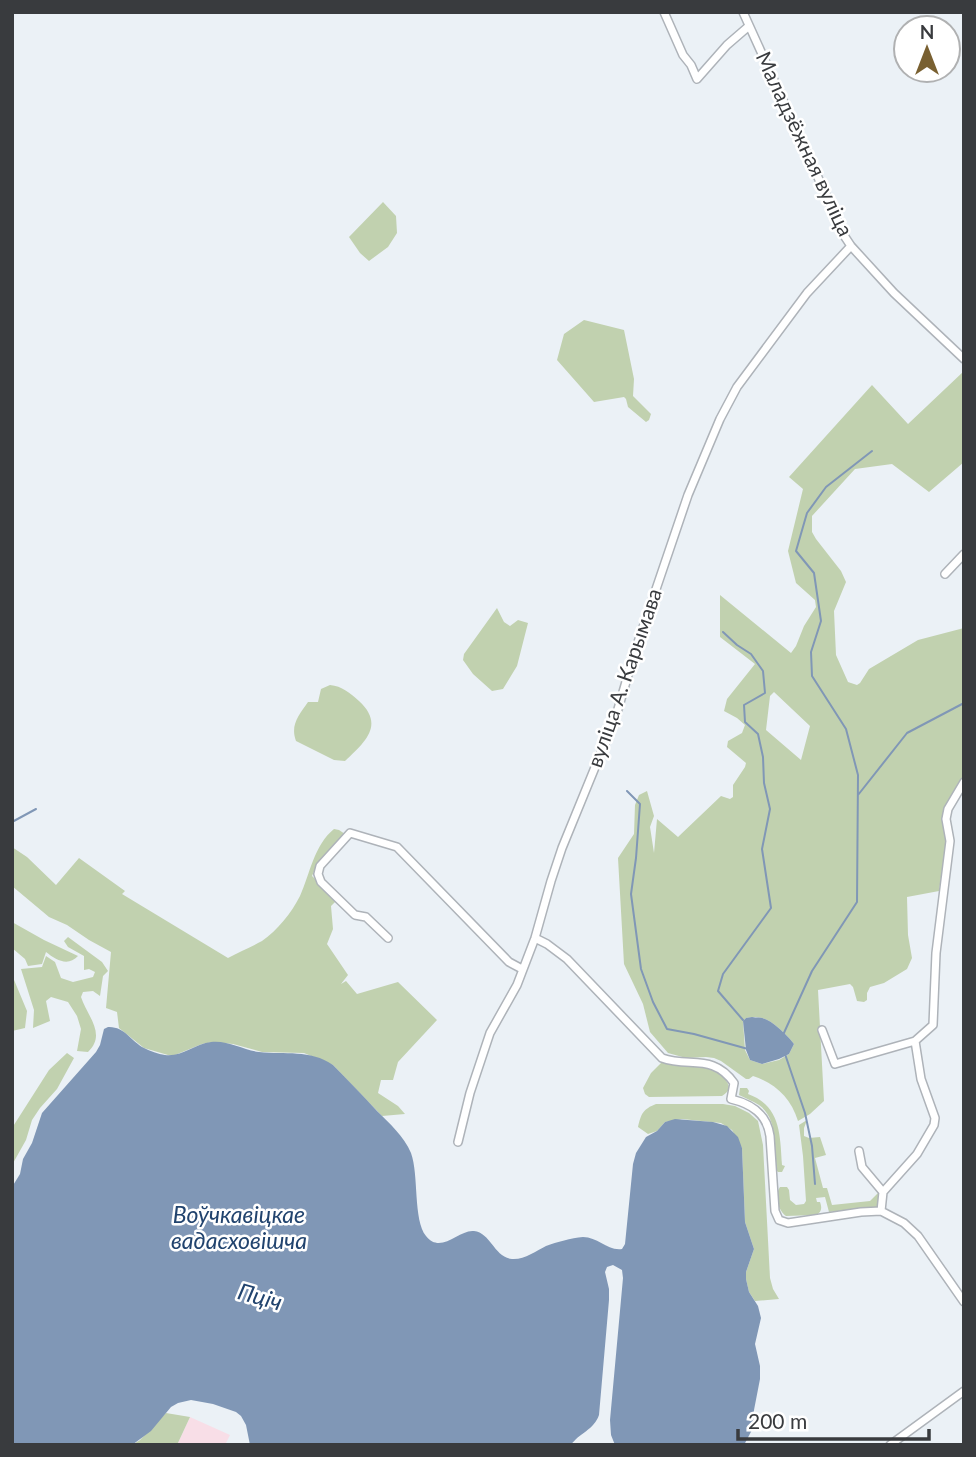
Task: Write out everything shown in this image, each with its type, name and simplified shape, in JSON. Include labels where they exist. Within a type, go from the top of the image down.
[{"type":"street","points":[[664,12],[697,79],[727,45],[750,26]]},
{"type":"street","name":"Маладзёжная вуліца","points":[[743,12],[832,212],[851,246],[894,293],[964,359]]},
{"type":"street","name":"вуліца А. Карымава","points":[[458,1142],[470,1093],[490,1033],[517,985],[535,938],[562,848],[616,716],[688,495],[720,419],[737,387],[807,293],[851,246]]},
{"type":"street","points":[[945,574],[964,554]]},
{"type":"street","points":[[822,1031],[835,1064],[915,1041],[933,1025],[936,953],[950,841],[946,819],[948,808],[964,782]]},
{"type":"street","points":[[388,939],[366,917],[355,915],[321,882],[318,874],[320,866],[351,834],[397,847],[509,962],[522,970]]},
{"type":"street","points":[[535,938],[567,960],[662,1058],[706,1063],[731,1078],[734,1083],[732,1100],[754,1107],[767,1125],[775,1211],[779,1220],[788,1223],[881,1211],[904,1223],[918,1236],[964,1302]]},
{"type":"street","points":[[881,1211],[883,1192],[917,1154],[934,1125],[921,1079],[915,1041]]},
{"type":"street","points":[[859,1151],[862,1167],[883,1192]]},
{"type":"street","points":[[890,1445],[964,1391]]},
{"type":"shaded area","points":[[190,1417],[230,1435],[225,1445],[177,1445]]},
{"type":"green space","points":[[383,202],[396,216],[397,233],[388,247],[369,261],[349,237]]},
{"type":"green space","points":[[584,320],[624,330],[634,379],[633,396],[651,414],[646,422],[628,407],[624,397],[594,402],[557,360],[564,334]]},
{"type":"green space","points":[[964,371],[964,462],[929,492],[892,464],[855,469],[812,516],[812,532],[846,582],[834,611],[836,655],[848,682],[857,685],[869,669],[918,640],[964,628],[964,776],[943,813],[946,842],[939,891],[907,897],[908,935],[912,958],[907,969],[884,983],[870,987],[864,1002],[857,1001],[850,984],[818,990],[824,1101],[798,1121],[786,1098],[768,1083],[753,1076],[746,1079],[714,1058],[686,1058],[668,1053],[650,1032],[643,1004],[624,964],[618,858],[634,834],[635,805],[639,795],[647,791],[654,816],[650,827],[654,853],[657,819],[678,837],[721,796],[730,799],[733,797],[733,785],[746,763],[727,747],[728,741],[742,733],[745,725],[724,711],[727,699],[755,664],[720,637],[720,595],[791,653],[816,607],[815,600],[796,583],[788,551],[803,489],[789,477],[872,385],[908,424]],"holes":[[[774,692],[810,726],[801,760],[766,730],[770,696]],[[753,1017],[769,1021],[785,1034],[794,1044],[789,1054],[779,1060],[762,1064],[750,1060],[745,1050],[743,1021]]]},
{"type":"green space","points":[[497,608],[504,622],[510,626],[518,620],[528,623],[517,666],[503,689],[492,691],[473,674],[463,660],[464,654]]},
{"type":"green space","points":[[330,685],[342,688],[352,695],[371,718],[371,726],[365,740],[345,761],[334,760],[296,741],[294,735],[296,720],[308,702],[318,702],[321,689]]},
{"type":"green space","points":[[334,829],[345,834],[318,862],[312,876],[337,900],[331,906],[333,929],[327,944],[348,975],[341,984],[346,981],[357,994],[398,982],[437,1020],[398,1062],[393,1080],[381,1080],[378,1093],[405,1114],[382,1116],[333,1065],[304,1053],[262,1052],[213,1042],[175,1055],[144,1048],[119,1028],[117,1012],[106,1008],[111,952],[49,917],[12,886],[12,847],[27,857],[56,885],[79,858],[125,891],[122,894],[228,958],[262,941],[284,921],[300,896],[317,851]]},
{"type":"green space","points":[[12,922],[78,956],[66,962],[46,952],[42,964],[28,966],[25,959],[12,948]]},
{"type":"green space","points":[[68,937],[102,962],[108,971],[103,976],[100,996],[93,991],[83,992],[81,997],[96,1032],[96,1038],[88,1052],[77,1051],[81,1029],[68,1002],[51,997],[46,1001],[50,1021],[33,1028],[34,1010],[21,969],[42,967],[46,956],[55,962],[61,978],[73,982],[93,977],[95,972],[84,970],[84,956],[68,947],[64,941]]},
{"type":"green space","points":[[12,975],[27,1011],[25,1028],[12,1031]]},
{"type":"green space","points":[[67,1053],[74,1058],[57,1089],[32,1120],[26,1140],[12,1165],[12,1128],[49,1070]]},
{"type":"green space","points":[[662,1062],[712,1068],[723,1076],[728,1090],[722,1096],[649,1097],[643,1088],[651,1073]]},
{"type":"green space","points":[[740,1088],[747,1088],[748,1094],[759,1099],[773,1114],[779,1133],[782,1165],[785,1166],[782,1172],[776,1170],[770,1118],[759,1105],[739,1095]]},
{"type":"green space","points":[[656,1104],[735,1106],[758,1121],[763,1145],[770,1278],[779,1299],[755,1301],[749,1292],[746,1272],[754,1249],[745,1222],[742,1148],[732,1130],[721,1123],[682,1119],[665,1122],[657,1131],[648,1134],[638,1127],[639,1122],[645,1110]]},
{"type":"green space","points":[[807,1120],[804,1136],[820,1137],[826,1155],[815,1158],[823,1188],[827,1188],[832,1205],[870,1201],[879,1192],[880,1205],[829,1212],[825,1197],[816,1198],[821,1208],[816,1215],[786,1216],[783,1213],[777,1199],[780,1187],[787,1187],[790,1200],[796,1205],[806,1201],[799,1125]]},
{"type":"green space","points":[[166,1413],[190,1417],[177,1445],[132,1445],[140,1440]]},
{"type":"water","points":[[752,1017],[769,1021],[785,1034],[794,1044],[789,1054],[762,1064],[750,1060],[746,1050],[743,1021]]},
{"type":"water","name":"Воўчкавіцкае вадасховішча","points":[[104,1029],[119,1029],[144,1048],[165,1055],[217,1042],[259,1052],[306,1055],[333,1065],[391,1125],[408,1147],[413,1162],[419,1219],[426,1236],[438,1243],[474,1231],[485,1236],[501,1254],[512,1259],[525,1257],[555,1243],[583,1237],[622,1249],[625,1244],[633,1164],[646,1137],[657,1131],[665,1122],[675,1119],[727,1126],[738,1137],[742,1148],[745,1222],[754,1249],[746,1279],[761,1318],[755,1344],[760,1379],[753,1428],[744,1445],[615,1445],[610,1420],[623,1278],[622,1270],[613,1265],[607,1267],[605,1272],[609,1300],[599,1415],[594,1424],[571,1445],[250,1445],[246,1425],[236,1412],[191,1400],[171,1407],[151,1431],[132,1445],[12,1445],[12,1187],[20,1174],[23,1159],[32,1143],[42,1113],[96,1052]]},
{"type":"waterway","points":[[783,1035],[812,971],[857,902],[858,775],[846,729],[812,676],[811,652],[821,621],[814,573],[796,551],[807,513],[826,487],[872,451]]},
{"type":"waterway","points":[[723,632],[751,654],[763,671],[765,693],[744,705],[745,722],[758,734],[770,809],[762,849],[771,908],[723,974],[718,991],[743,1020]]},
{"type":"waterway","points":[[858,795],[907,733],[964,703]]},
{"type":"waterway","points":[[627,791],[640,804],[631,894],[641,969],[653,1002],[667,1029],[748,1049]]},
{"type":"waterway","points":[[12,822],[36,809]]},
{"type":"waterway","points":[[785,1054],[805,1113],[812,1146],[815,1184]]},
{"type":"water label","name":"Пціч","points":[[260,1297]]}]
